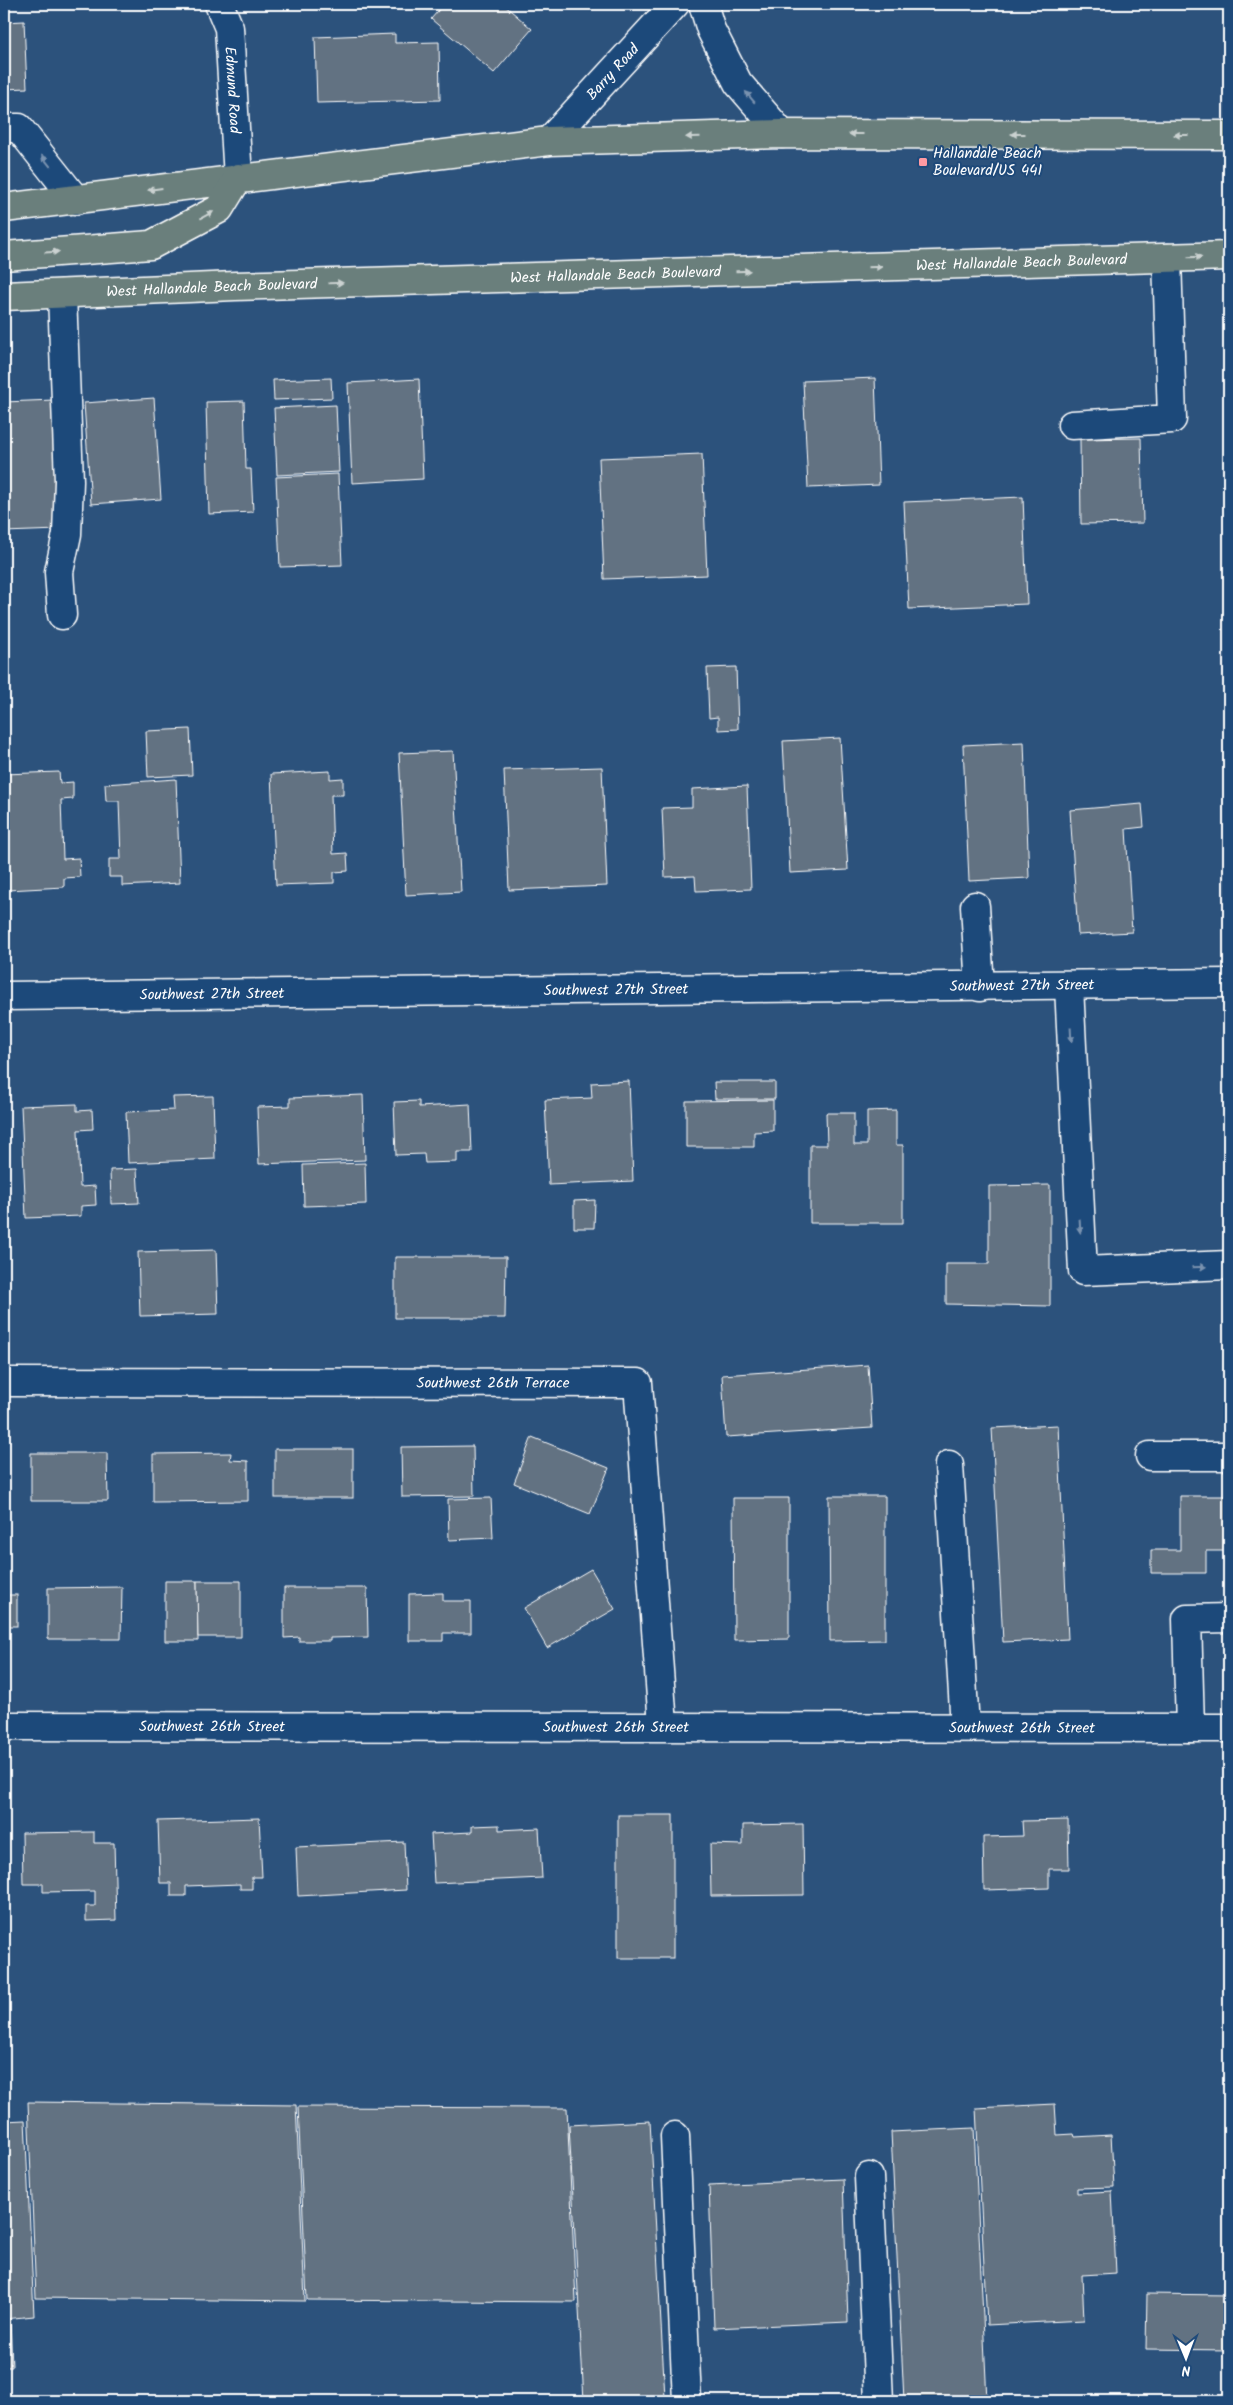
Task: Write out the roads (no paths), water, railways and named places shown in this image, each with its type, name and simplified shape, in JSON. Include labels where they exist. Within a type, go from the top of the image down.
[{"type":"main road","points":[[4,208],[549,141],[782,134],[1229,135]]},
{"type":"main road","points":[[4,256],[151,245],[219,208],[238,178]]},
{"type":"main road","name":"West Hallandale Beach Boulevard","points":[[4,296],[244,286],[1229,256]]},
{"type":"street","name":"Edmund Road","points":[[219,4],[229,28],[238,178]]},
{"type":"street","name":"Barry Road","points":[[549,141],[675,4]]},
{"type":"street","points":[[703,4],[712,30],[738,83],[782,134]]},
{"type":"street","points":[[4,128],[19,128],[76,200]]},
{"type":"street","points":[[1072,425],[1172,419],[1167,258]]},
{"type":"street","points":[[62,294],[69,481],[66,534],[60,572],[62,615]]},
{"type":"street","points":[[975,906],[980,987]]},
{"type":"street","name":"Southwest 27th Street","points":[[4,996],[1229,983]]},
{"type":"street","points":[[1069,986],[1082,1271],[1229,1265]]},
{"type":"street","name":"Southwest 26th Terrace","points":[[4,1382],[638,1383],[663,1725]]},
{"type":"street","points":[[1150,1456],[1229,1456]]},
{"type":"street","points":[[949,1465],[965,1727]]},
{"type":"street","points":[[1190,1728],[1188,1619],[1229,1618]]},
{"type":"street","name":"Southwest 26th Street","points":[[4,1726],[663,1725],[1229,1728]]},
{"type":"street","points":[[675,2136],[687,2401]]},
{"type":"street","points":[[869,2176],[879,2401]]},
{"type":"place","name":"Hallandale Beach Boulevard/US 441","points":[[923,162]]}]
